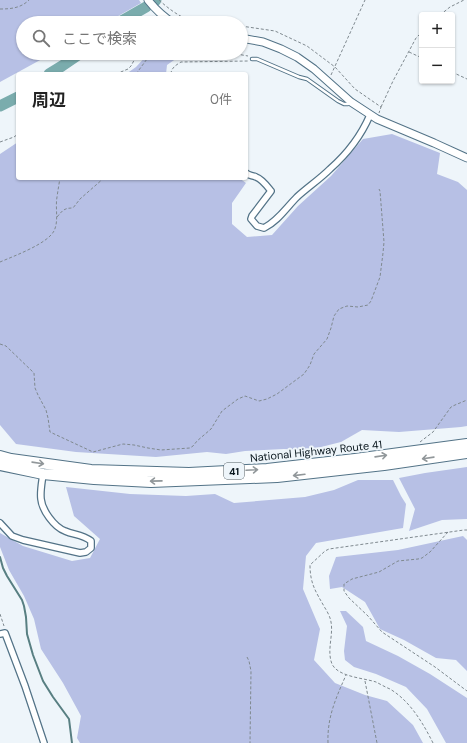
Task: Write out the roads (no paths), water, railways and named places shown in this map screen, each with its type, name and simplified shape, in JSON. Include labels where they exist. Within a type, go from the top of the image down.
[{"type":"highway","name":"National Highway Route 41","points":[[0,456],[18,460],[91,470],[189,473],[267,469],[467,444]]},
{"type":"highway","name":"National Highway Route 41","points":[[0,465],[43,474],[94,479],[151,482],[277,477],[384,465],[467,453]]},
{"type":"street","points":[[148,0],[163,16]]},
{"type":"street","points":[[248,39],[263,42],[297,57],[314,69],[351,102],[373,117],[467,158]]},
{"type":"street","points":[[248,175],[255,176],[261,180],[271,191],[252,216],[252,219],[257,226],[264,228],[273,222],[304,191],[334,166],[352,146],[373,117]]},
{"type":"street","points":[[0,523],[12,536],[23,540],[80,553],[86,552],[91,548],[91,541],[86,537],[59,528],[54,524],[44,509],[41,500],[43,474]]},
{"type":"street","points":[[3,634],[25,686],[44,743]]},
{"type":"lane","points":[[252,59],[257,59],[307,79],[344,104],[351,102]]},
{"type":"waterway","points":[[130,16],[146,7]]},
{"type":"waterway","points":[[52,72],[71,60]]},
{"type":"waterway","points":[[0,106],[16,98]]},
{"type":"waterway","points":[[0,557],[7,576],[22,600],[26,617],[27,634],[43,681],[69,719],[72,743]]}]
